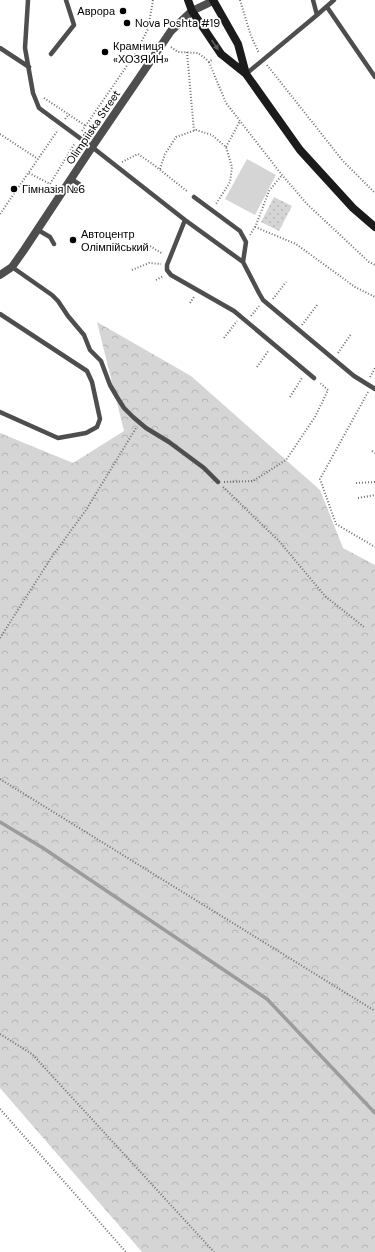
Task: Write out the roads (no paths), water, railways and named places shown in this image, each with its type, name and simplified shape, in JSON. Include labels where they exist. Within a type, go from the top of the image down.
[{"type":"street","points":[[188,0],[192,11],[222,54],[246,74],[300,150],[353,208],[375,227]]},
{"type":"street","points":[[213,0],[238,44],[246,74]]},
{"type":"street","name":"Olimpiiska Street","points":[[0,275],[12,267],[172,31],[192,11],[213,0]]},
{"type":"lane","points":[[28,0],[25,48],[33,93],[39,108],[92,147],[185,220],[243,262],[263,300],[334,359],[371,387]]},
{"type":"lane","points":[[51,54],[74,25],[66,0]]},
{"type":"lane","points":[[313,0],[317,15]]},
{"type":"lane","points":[[246,74],[334,0]]},
{"type":"lane","points":[[327,7],[375,77]]},
{"type":"lane","points":[[0,48],[29,67]]},
{"type":"lane","points":[[71,178],[79,184]]},
{"type":"lane","points":[[194,197],[240,231],[246,242],[243,262]]},
{"type":"lane","points":[[185,220],[167,265],[167,270],[171,275],[234,311],[314,378]]},
{"type":"lane","points":[[38,230],[50,237],[54,244]]},
{"type":"lane","points":[[12,267],[52,295],[58,301],[84,335],[90,350],[102,361],[110,385],[124,408],[139,422],[198,463],[218,482]]},
{"type":"lane","points":[[0,314],[87,371],[92,382],[100,419],[97,427],[86,433],[58,438],[0,412]]},
{"type":"waterway","points":[[0,822],[43,848],[267,999],[375,1113]]},
{"type":"place","name":"Аврора","points":[[123,11]]},
{"type":"place","name":"Nova Poshta #19","points":[[127,23]]},
{"type":"place","name":"Крамниця «ХОЗЯИН»","points":[[105,52]]},
{"type":"place","name":"Гімназія №6","points":[[14,189]]},
{"type":"place","name":"Автоцентр Олімпійський","points":[[73,240]]}]
